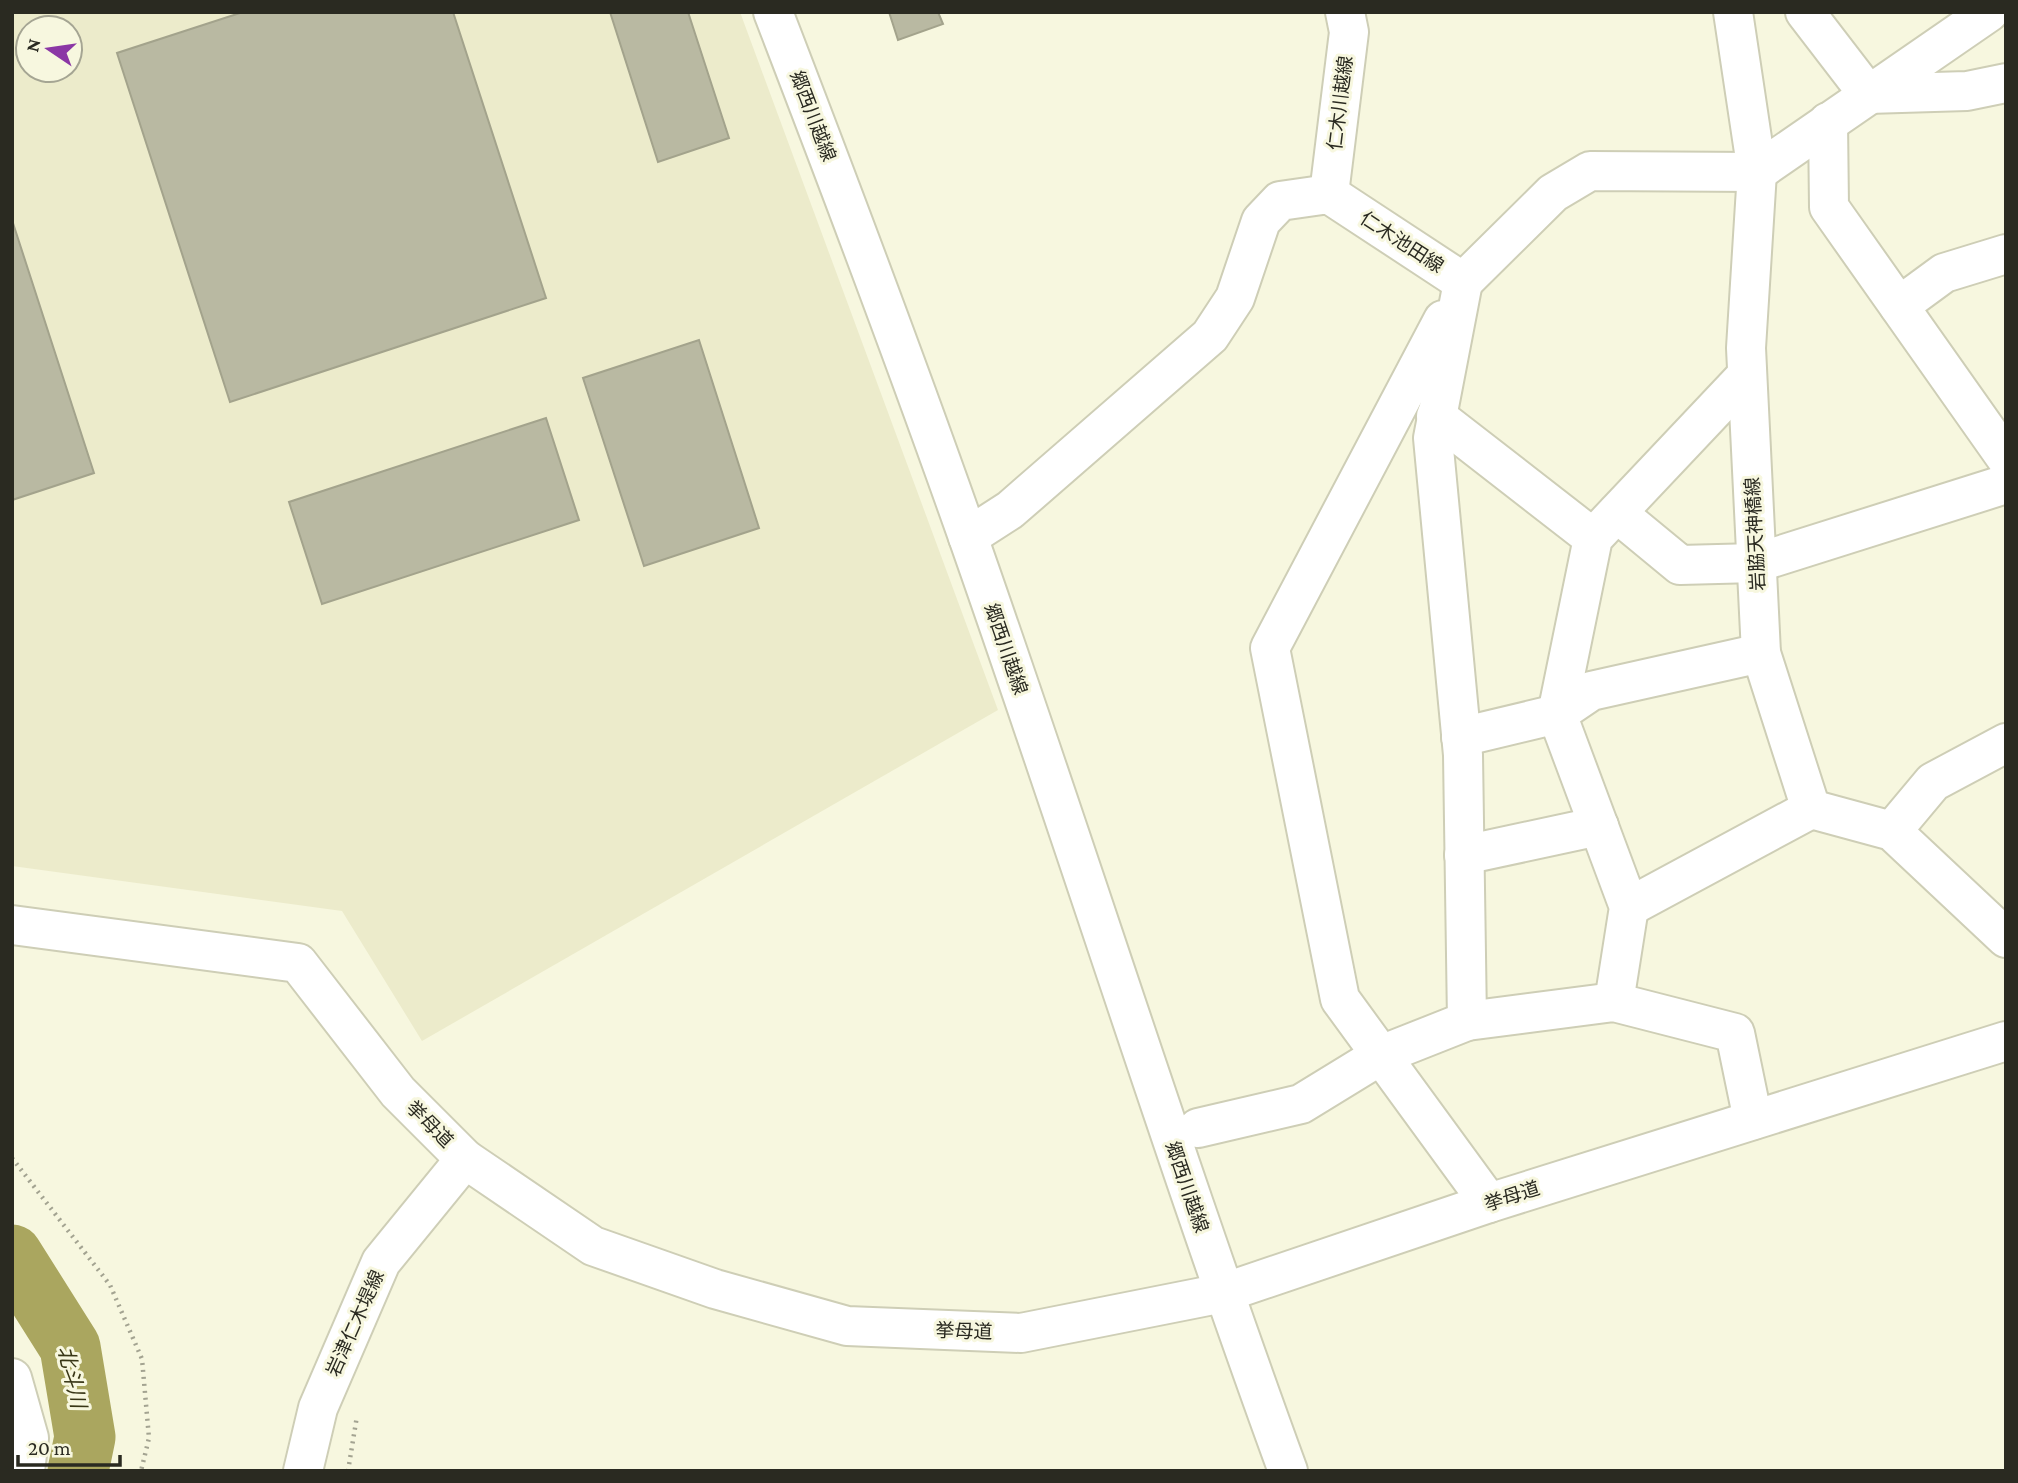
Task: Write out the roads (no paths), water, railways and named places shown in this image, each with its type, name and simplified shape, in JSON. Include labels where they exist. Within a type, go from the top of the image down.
[{"type":"street","name":"郷西川越線","points":[[773,12],[834,170],[968,537],[1223,1293],[1288,1471]]},
{"type":"street","name":"仁木川越線","points":[[1329,194],[1349,32],[1345,12]]},
{"type":"street","name":"岩脇天神橋線","points":[[1733,12],[1757,172],[1746,348],[1760,653],[1811,809]]},
{"type":"street","points":[[1805,12],[1868,94]]},
{"type":"street","points":[[1757,172],[1989,12]]},
{"type":"street","points":[[1868,94],[1967,91],[2006,83]]},
{"type":"street","points":[[1828,122],[1829,207],[2006,458]]},
{"type":"street","name":"仁木池田線","points":[[1329,194],[1463,282],[1553,193],[1590,171],[1757,172]]},
{"type":"street","points":[[968,537],[1010,510],[1210,336],[1235,298],[1261,221],[1280,201],[1329,194]]},
{"type":"street","points":[[1899,306],[1944,273],[2006,254]]},
{"type":"street","points":[[1463,282],[1433,438],[1461,737],[1467,1021]]},
{"type":"street","points":[[1463,282],[1270,648],[1340,999],[1489,1203]]},
{"type":"street","points":[[1614,1002],[1629,907],[1557,714],[1605,525],[1747,375]]},
{"type":"street","points":[[1436,416],[1605,525],[1680,565],[1756,564],[2006,484]]},
{"type":"street","points":[[1461,737],[1557,714],[1591,691],[1760,653]]},
{"type":"street","points":[[1892,831],[1933,782],[2006,743]]},
{"type":"street","points":[[1629,907],[1811,809],[1892,831],[2006,938]]},
{"type":"street","points":[[1464,855],[1599,826]]},
{"type":"street","name":"挙母道","points":[[12,925],[298,963],[397,1092],[465,1159],[593,1246],[715,1289],[847,1326],[1021,1333],[1223,1293],[1489,1203],[2006,1041]]},
{"type":"street","points":[[1198,1128],[1301,1104],[1381,1055],[1467,1021],[1614,1002],[1735,1032],[1753,1120]]},
{"type":"street","name":"岩津仁木堤線","points":[[303,1471],[318,1408],[381,1262],[465,1159]]},
{"type":"street","points":[[12,1378],[29,1438],[25,1471]]},
{"type":"waterway","name":"北斗川","points":[[12,1255],[70,1347],[85,1437],[78,1471]]}]
